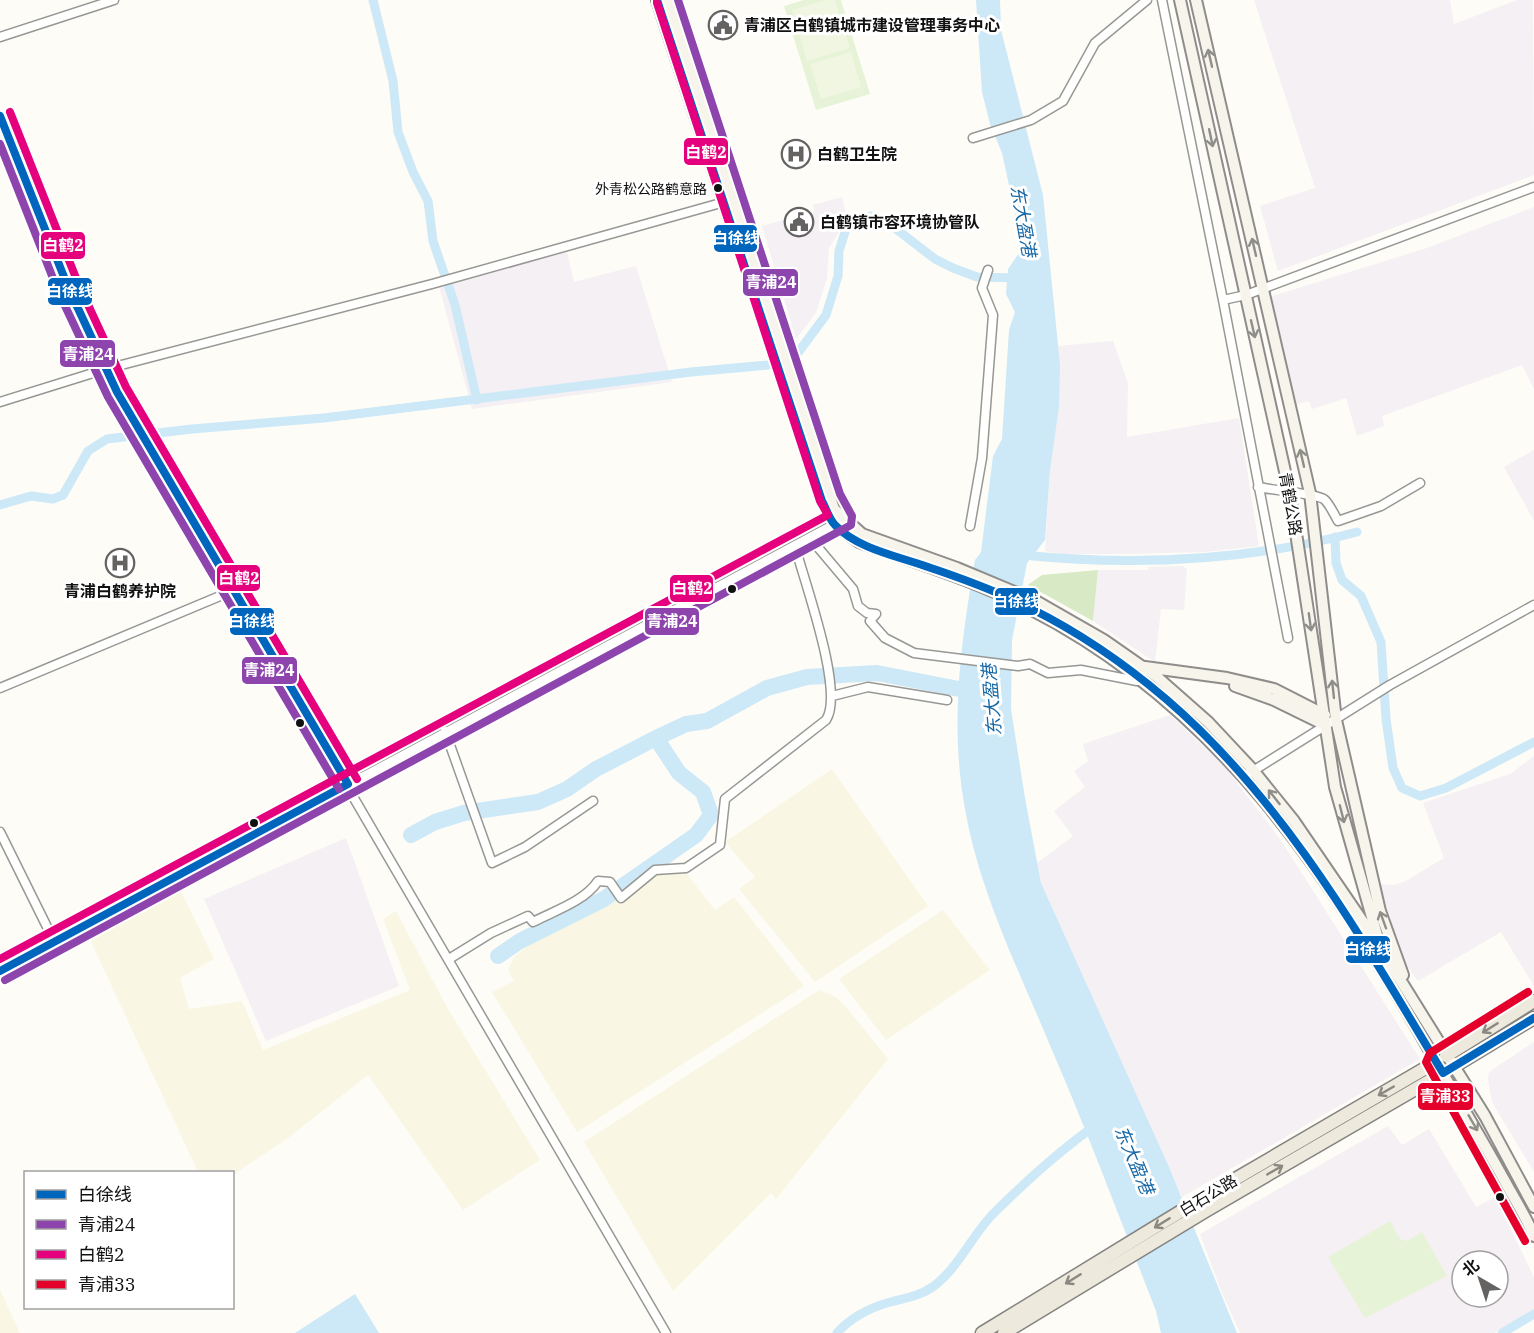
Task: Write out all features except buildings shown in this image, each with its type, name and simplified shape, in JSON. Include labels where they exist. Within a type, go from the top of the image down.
[{"type":"main road","points":[[657,0],[728,201]]},
{"type":"main road","points":[[667,0],[822,501],[859,542],[955,572],[1034,605],[1104,640],[1138,670],[1208,722],[1248,772],[1407,1000],[1445,1064],[1515,1168],[1534,1207]]},
{"type":"main road","name":"青鹤公路","points":[[1179,0],[1290,494],[1335,787],[1369,915],[1385,955]]},
{"type":"main road","name":"青鹤公路","points":[[1197,6],[1310,493],[1320,564],[1336,720],[1380,910],[1407,1000]]},
{"type":"main road","points":[[1138,670],[1227,678],[1274,689],[1336,720]]},
{"type":"main road","points":[[1153,681],[1234,686],[1274,700],[1325,725]]},
{"type":"main road","points":[[1248,772],[1294,821],[1385,955],[1407,1000]]},
{"type":"main road","points":[[1445,1064],[1534,1001]]},
{"type":"main road","points":[[1445,1064],[1534,1018]]},
{"type":"main road","points":[[1445,1064],[1474,1124],[1534,1236]]},
{"type":"main road","name":"白石公路","points":[[1004,1333],[1204,1204],[1445,1064]]},
{"type":"main road","name":"白石公路","points":[[982,1333],[1125,1253]]},
{"type":"street","points":[[0,37],[114,0]]},
{"type":"street","points":[[973,138],[1031,120],[1063,100],[1095,43],[1147,0]]},
{"type":"street","points":[[1162,0],[1223,300],[1287,638]]},
{"type":"street","points":[[0,116],[64,276],[106,369],[135,423],[232,591],[348,784],[666,1333]]},
{"type":"street","points":[[1223,300],[1246,295],[1534,187]]},
{"type":"street","points":[[0,402],[106,369],[432,284],[728,201]]},
{"type":"street","points":[[970,526],[982,458],[993,315],[982,288],[988,270]]},
{"type":"street","points":[[1258,487],[1290,494],[1310,493],[1325,499],[1338,520],[1381,506],[1420,483]]},
{"type":"street","points":[[0,971],[839,522]]},
{"type":"street","points":[[810,538],[853,589],[858,606],[867,613],[876,614],[870,621],[885,638],[914,653],[1018,666],[1030,664],[1048,673],[1081,670],[1153,681]]},
{"type":"street","points":[[449,959],[515,921],[528,916],[533,922],[592,891],[598,881],[610,882],[621,898],[655,870],[686,868],[720,845],[725,799],[826,720],[832,711],[832,691],[795,546]]},
{"type":"street","points":[[0,688],[232,591]]},
{"type":"street","points":[[1248,772],[1336,720],[1378,692],[1534,605]]},
{"type":"street","points":[[832,691],[868,687],[947,700]]},
{"type":"street","points":[[445,731],[473,804],[492,863],[525,847],[593,801]]},
{"type":"street","points":[[0,832],[54,941]]},
{"type":"shaded area","points":[[1254,0],[1450,0],[1454,24],[1517,0],[1533,0],[1534,175],[1278,271],[1260,206],[1315,188]]},
{"type":"shaded area","points":[[842,197],[847,219],[829,248],[827,278],[816,313],[796,339],[762,226],[815,211],[813,205]]},
{"type":"shaded area","points":[[1534,207],[1534,389],[1522,365],[1382,416],[1384,426],[1357,436],[1346,398],[1312,409],[1309,401],[1294,405],[1269,297],[1427,248]]},
{"type":"shaded area","points":[[567,252],[574,282],[636,266],[672,382],[472,409],[439,286]]},
{"type":"shaded area","points":[[1113,341],[1128,383],[1127,437],[1239,418],[1259,546],[1205,552],[1126,554],[1063,554],[1045,551],[1050,471],[1059,407],[1058,346]]},
{"type":"shaded area","points":[[1534,450],[1534,521],[1504,467]]},
{"type":"shaded area","points":[[1182,566],[1187,569],[1184,610],[1161,609],[1155,662],[1093,621],[1098,570],[1148,570],[1148,567]]},
{"type":"shaded area","points":[[1170,715],[1225,767],[1280,839],[1420,1059],[1182,1197],[1041,883],[1037,863],[1073,836],[1054,811],[1085,787],[1074,771],[1088,761],[1083,744]]},
{"type":"shaded area","points":[[1534,756],[1534,986],[1501,932],[1418,981],[1399,955],[1377,884],[1394,885],[1404,882],[1444,858],[1423,803],[1510,774]]},
{"type":"shaded area","points":[[832,769],[928,906],[815,982],[739,889],[755,877],[725,842]]},
{"type":"shaded area","points":[[346,838],[399,986],[266,1041],[204,899]]},
{"type":"shaded area","points":[[684,870],[715,910],[734,897],[804,986],[577,1132],[492,992],[514,981],[508,970],[514,957],[530,944],[587,913],[602,909],[618,900],[623,902],[652,875]]},
{"type":"shaded area","points":[[178,885],[214,959],[180,978],[189,1009],[242,1001],[263,1050],[410,990],[383,919],[396,911],[448,1009],[540,1160],[463,1210],[368,1075],[288,1138],[234,1174],[234,1171],[198,1171],[87,933]]},
{"type":"shaded area","points":[[943,910],[990,970],[886,1040],[839,979]]},
{"type":"shaded area","points":[[819,990],[836,997],[847,1008],[888,1059],[776,1199],[771,1193],[673,1291],[584,1142]]},
{"type":"shaded area","points":[[1534,1042],[1534,1172],[1492,1102],[1488,1080],[1489,1072]]},
{"type":"shaded area","points":[[1388,1126],[1402,1145],[1429,1129],[1476,1207],[1495,1197],[1534,1277],[1534,1310],[1494,1333],[1240,1333],[1200,1234]]},
{"type":"shaded area","points":[[0,1290],[20,1333],[0,1333]]},
{"type":"green space","points":[[804,0],[841,0],[870,94],[816,110],[784,6]]},
{"type":"green space","points":[[826,0],[835,0],[850,48],[807,61],[792,10]]},
{"type":"green space","points":[[851,52],[861,87],[821,99],[810,64]]},
{"type":"green space","points":[[1098,570],[1093,621],[1028,585],[1042,575]]},
{"type":"green space","points":[[1390,1221],[1400,1239],[1407,1241],[1422,1232],[1447,1276],[1365,1318],[1328,1257]]},
{"type":"water","name":"东大盈港","points":[[976,0],[1000,0],[1001,30],[1043,195],[1060,365],[1059,407],[1050,471],[1045,540],[1027,563],[1012,640],[1011,709],[1041,883],[1169,1167],[1237,1333],[1161,1333],[1156,1311],[1105,1180],[989,898],[970,835],[960,773],[959,682],[965,621],[975,560],[981,552],[993,456],[1002,439],[1009,330],[1015,312],[1006,294],[1008,269],[1019,253],[1016,218],[1002,153],[990,124],[982,92]]},
{"type":"water","points":[[355,1294],[379,1333],[295,1333]]},
{"type":"waterway","points":[[373,0],[393,81],[398,132],[413,172],[428,201],[433,241],[455,305],[477,400]]},
{"type":"waterway","points":[[0,505],[31,496],[53,499],[63,495],[88,451],[107,439],[324,418],[691,372],[768,365],[797,354],[826,315],[838,276],[839,251],[846,229],[856,219],[871,216],[887,222],[935,259],[977,277],[1020,278]]},
{"type":"waterway","points":[[1022,555],[1106,560],[1191,558],[1275,549],[1357,532]]},
{"type":"waterway","points":[[1335,537],[1336,563],[1342,580],[1361,596],[1381,642],[1386,719],[1393,768],[1402,788],[1420,796],[1446,788],[1534,742]]},
{"type":"waterway","points":[[411,835],[435,822],[464,813],[538,802],[567,789],[596,769],[686,724],[707,721],[767,688],[807,677],[877,673],[959,689]]},
{"type":"waterway","points":[[498,956],[520,941],[604,899],[696,835],[711,815],[703,792],[679,773],[656,738]]},
{"type":"waterway","points":[[837,1333],[847,1323],[866,1311],[917,1295],[934,1286],[951,1270],[992,1215],[1042,1168],[1096,1125]]},
{"type":"waterway","points":[[1502,1333],[1534,1314]]},
{"type":"transit line","name":"白徐线","points":[[657,0],[822,501],[835,525],[854,540],[865,545],[979,585],[1048,617],[1101,649],[1166,699],[1209,739],[1285,827],[1352,924],[1443,1073],[1534,1018]]},
{"type":"transit line","name":"青浦24","points":[[5,980],[851,525],[852,516],[840,494],[678,0]]},
{"type":"transit line","name":"白鹤2","points":[[0,959],[828,515],[820,501],[657,3]]},
{"type":"transit line","name":"白鹤2","points":[[10,112],[78,283],[126,387],[357,779]]},
{"type":"transit line","name":"白徐线","points":[[0,116],[68,287],[117,392],[348,784]]},
{"type":"transit line","name":"青浦24","points":[[0,144],[58,291],[108,397],[339,789]]},
{"type":"transit line","name":"白徐线","points":[[0,971],[348,784]]},
{"type":"transit line","name":"青浦33","points":[[1525,1241],[1426,1062],[1430,1053],[1528,992]]},
{"type":"place","name":"青浦区白鹤镇城市建设管理事务中心","points":[[723,25]]},
{"type":"place","name":"白鹤卫生院","points":[[796,154]]},
{"type":"place","name":"外青松公路鹤意路","points":[[718,188]]},
{"type":"place","name":"白鹤镇市容环境协管队","points":[[799,222]]},
{"type":"place","name":"青浦白鹤养护院","points":[[120,563]]}]
